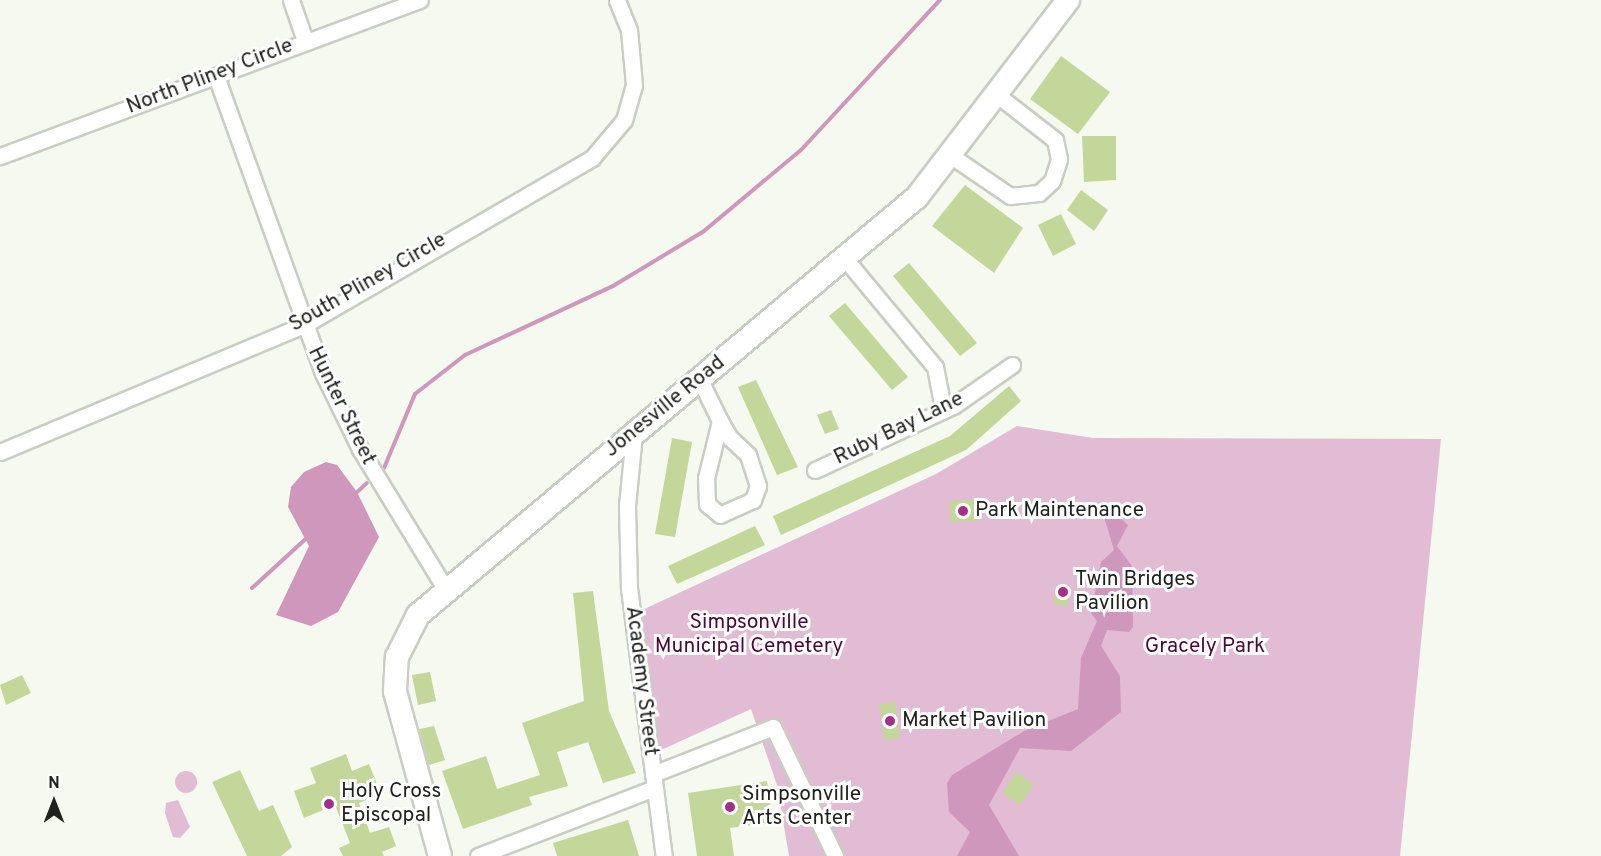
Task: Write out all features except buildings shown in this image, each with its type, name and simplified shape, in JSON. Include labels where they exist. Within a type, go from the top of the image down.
[{"type":"street","points":[[291,0],[305,41]]},
{"type":"street","name":"North Pliney Circle","points":[[0,156],[420,0]]},
{"type":"street","name":"South Pliney Circle","points":[[0,452],[304,325],[572,171],[610,141],[624,120],[634,85],[626,24],[617,0]]},
{"type":"street","name":"Jonesville Road","points":[[440,856],[408,752],[394,671],[406,633],[445,588],[847,261],[917,197],[1068,0]]},
{"type":"street","name":"Hunter Street","points":[[216,76],[304,325],[358,446],[445,588]]},
{"type":"street","points":[[950,155],[1010,196],[1038,194],[1052,181],[1059,159],[1055,141],[996,94]]},
{"type":"street","points":[[847,261],[935,367],[943,408]]},
{"type":"street","name":"Ruby Bay Lane","points":[[815,470],[943,408],[1012,365]]},
{"type":"street","points":[[700,380],[720,421],[748,455],[758,486],[753,500],[720,515],[707,504],[706,478],[720,421]]},
{"type":"street","name":"Academy Street","points":[[634,434],[627,506],[629,588],[664,856]]},
{"type":"street","points":[[478,856],[773,727],[835,856]]},
{"type":"green space","name":"Gracely Park","points":[[1017,426],[1093,438],[1441,439],[1400,856],[789,856],[777,785],[751,709],[659,751],[640,611],[936,474]]},
{"type":"green space","points":[[186,771],[194,774],[197,782],[194,790],[186,793],[178,790],[175,782],[178,774]]},
{"type":"green space","points":[[178,800],[190,827],[180,838],[173,837],[165,813],[166,803]]},
{"type":"shaded area","points":[[326,462],[337,465],[357,492],[379,537],[338,612],[311,626],[276,615],[309,546],[288,507],[291,487],[304,472]]},
{"type":"shaded area","points":[[1116,514],[1128,525],[1117,546],[1132,566],[1133,627],[1129,632],[1107,630],[1101,646],[1120,676],[1121,712],[1071,751],[1020,748],[989,805],[1019,856],[957,856],[970,832],[949,812],[947,783],[952,775],[1024,731],[1078,709],[1081,658],[1097,621],[1091,613],[1101,562],[1114,550],[1104,517]]},
{"type":"waterway","points":[[384,468],[415,394],[465,355],[613,286],[704,231],[801,150],[940,0]]},
{"type":"waterway","points":[[355,494],[367,483]]},
{"type":"waterway","points":[[252,588],[309,536]]},
{"type":"place","name":"Park Maintenance","points":[[963,511]]},
{"type":"place","name":"Twin Bridges Pavilion","points":[[1063,592]]},
{"type":"place","name":"Market Pavilion","points":[[890,721]]},
{"type":"place","name":"Holy Cross Episcopal","points":[[329,804]]},
{"type":"place","name":"Simpsonville Arts Center","points":[[730,807]]},
{"type":"park label","name":"Simpsonville Municipal Cemetery","points":[[749,635]]}]
